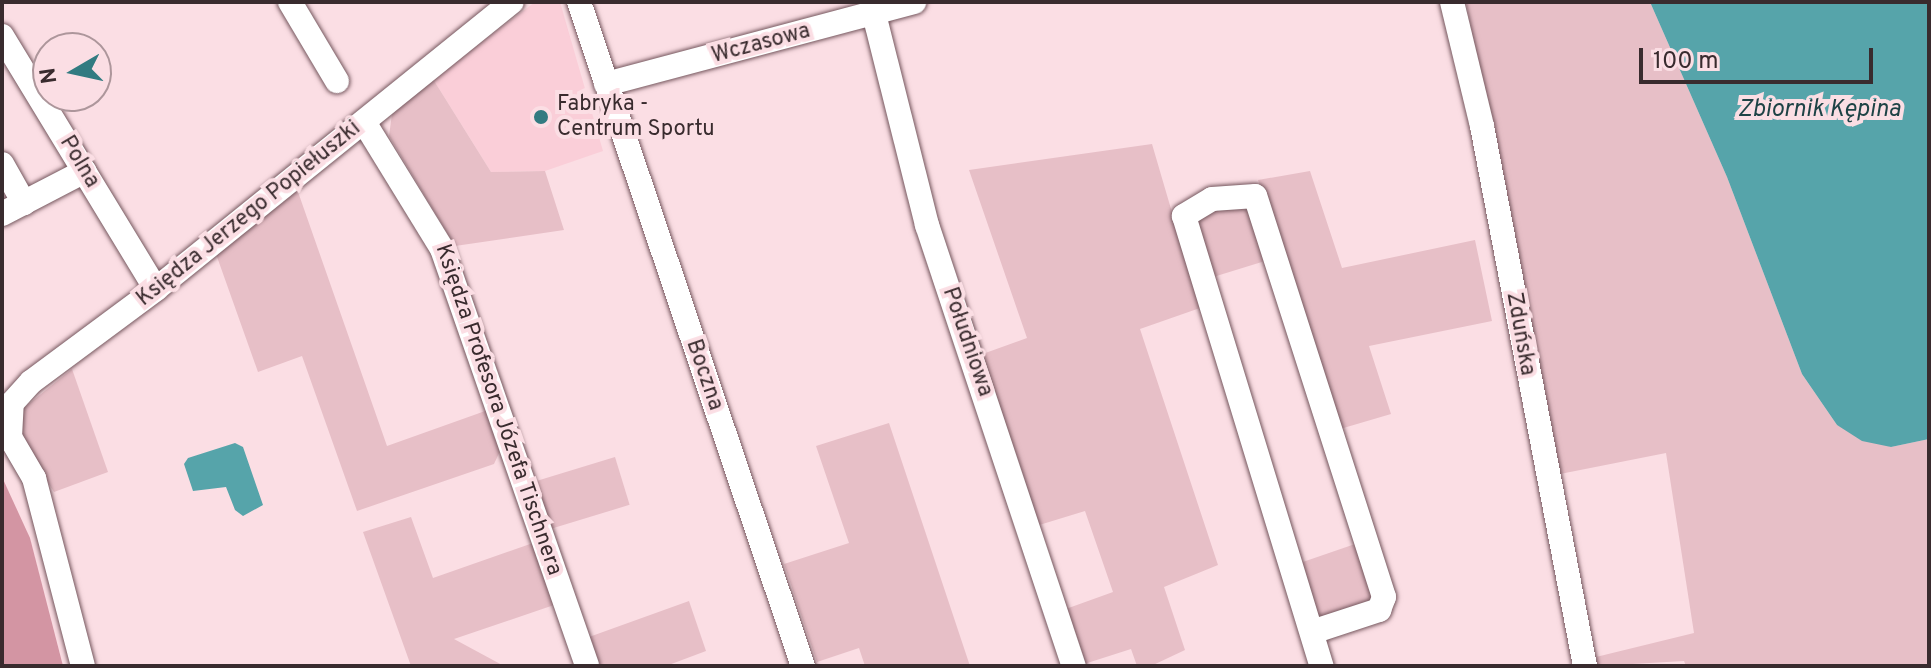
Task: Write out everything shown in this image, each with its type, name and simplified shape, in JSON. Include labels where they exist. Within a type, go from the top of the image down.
[{"type":"street","points":[[290,2],[337,81]]},
{"type":"street","name":"Księdza Jerzego Popiełuszki","points":[[6,437],[12,403],[31,382],[156,289],[512,2]]},
{"type":"street","name":"Boczna","points":[[579,2],[803,666]]},
{"type":"street","name":"Wczasowa","points":[[606,84],[914,2]]},
{"type":"street","name":"Zduńska","points":[[1452,2],[1482,126],[1585,666]]},
{"type":"street","name":"Południowa","points":[[874,14],[918,196],[1074,666]]},
{"type":"street","name":"Polna","points":[[2,36],[156,289]]},
{"type":"street","name":"Księdza Profesora Józefa Tischnera","points":[[364,122],[442,249],[587,666]]},
{"type":"street","points":[[2,164],[24,203]]},
{"type":"street","points":[[2,214],[85,171]]},
{"type":"street","points":[[1312,632],[1379,610],[1384,597],[1255,196],[1212,199],[1184,216],[1322,666]]},
{"type":"street","points":[[6,437],[34,478],[83,666]]},
{"type":"shaded area","points":[[535,2],[560,2],[603,151],[545,171],[491,172],[433,79]]},
{"type":"shaded area","points":[[1466,2],[1650,2],[1727,177],[1802,374],[1837,425],[1891,447],[1929,439],[1929,666],[1686,666],[1684,661],[1598,666],[1596,657],[1694,633],[1666,453],[1560,474]]},
{"type":"shaded area","points":[[433,79],[491,172],[545,171],[564,230],[455,246],[389,136],[392,114]]},
{"type":"shaded area","points":[[1152,144],[1200,308],[1140,329],[1218,565],[1164,587],[1185,650],[1151,666],[1137,666],[1131,649],[1081,665],[1063,610],[1113,592],[1085,511],[1036,526],[977,356],[1027,338],[969,170]]},
{"type":"shaded area","points":[[1310,171],[1342,268],[1475,240],[1492,321],[1369,346],[1391,414],[1340,429],[1258,180]]},
{"type":"shaded area","points":[[297,189],[387,446],[488,410],[501,449],[494,464],[357,511],[302,356],[258,372],[216,254]]},
{"type":"shaded area","points":[[1231,204],[1248,211],[1265,261],[1210,278],[1193,224],[1204,209]]},
{"type":"shaded area","points":[[72,369],[108,472],[54,492],[16,432],[20,411]]},
{"type":"shaded area","points":[[889,423],[970,666],[865,666],[859,648],[817,662],[784,564],[849,543],[816,446]]},
{"type":"shaded area","points":[[615,457],[630,505],[550,529],[536,481]]},
{"type":"shaded area","points":[[2,477],[30,538],[63,666],[2,666]]},
{"type":"shaded area","points":[[411,517],[433,578],[533,543],[554,605],[454,639],[504,666],[411,666],[363,532]]},
{"type":"shaded area","points":[[1358,543],[1375,593],[1368,605],[1327,618],[1314,613],[1297,564]]},
{"type":"shaded area","points":[[689,601],[706,651],[666,666],[599,666],[589,637]]},
{"type":"water","name":"Zbiornik Kępina","points":[[1650,2],[1929,2],[1929,439],[1891,447],[1862,441],[1837,425],[1802,374],[1727,177]]},
{"type":"water","points":[[235,443],[243,447],[263,505],[243,516],[235,510],[226,487],[193,491],[184,464],[188,458]]},
{"type":"place","name":"Fabryka - Centrum Sportu","points":[[541,117]]}]
